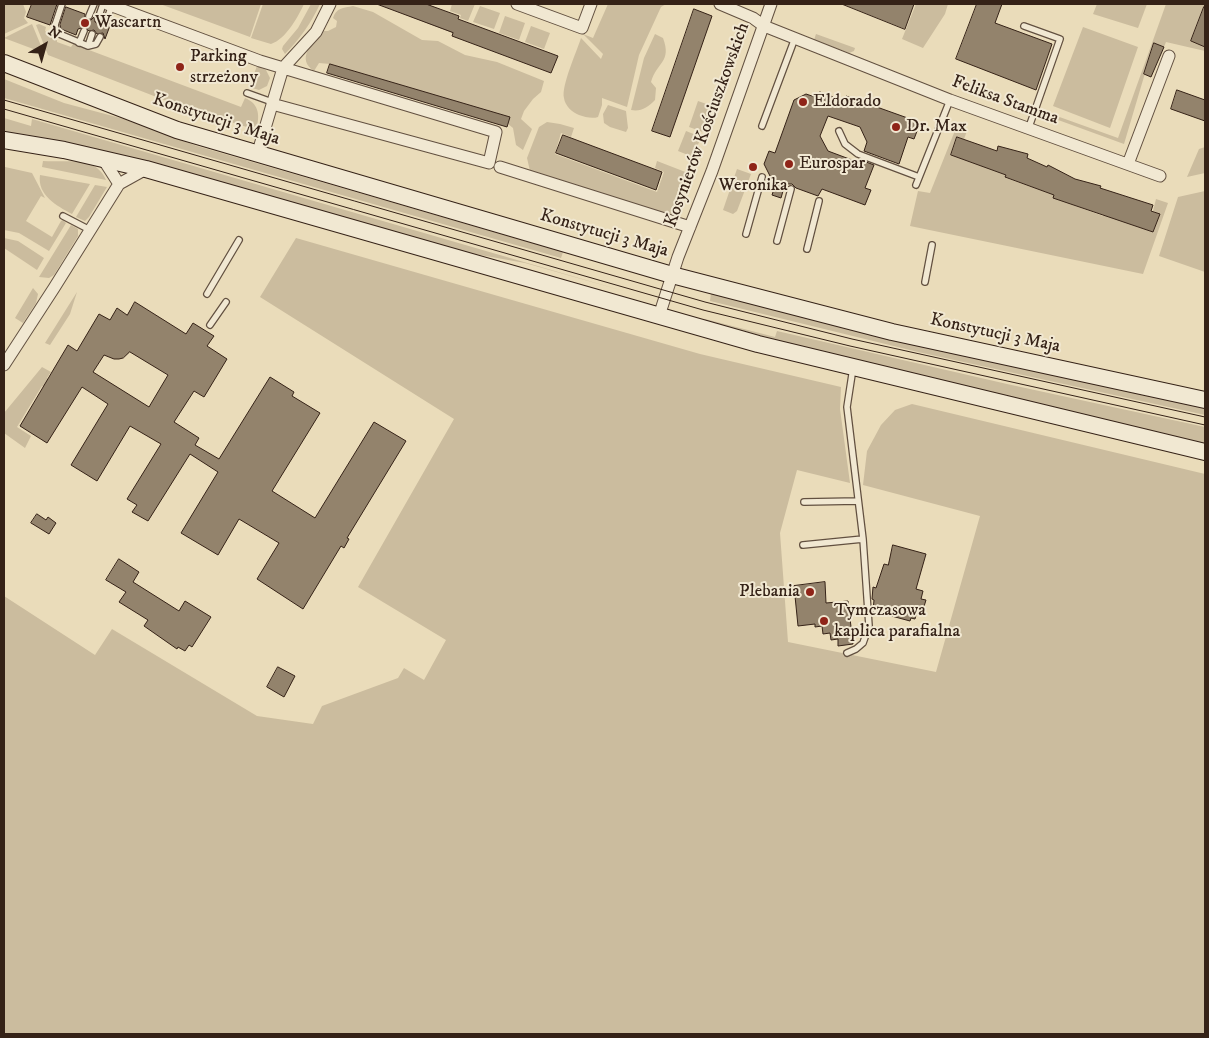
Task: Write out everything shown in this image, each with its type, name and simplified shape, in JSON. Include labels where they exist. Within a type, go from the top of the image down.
[{"type":"street","points":[[107,4],[282,68],[496,132],[489,163],[272,103]]},
{"type":"street","points":[[257,155],[282,68],[316,32],[330,4]]},
{"type":"street","points":[[517,4],[582,28],[591,4]]},
{"type":"street","name":"Feliksa Stamma","points":[[720,4],[753,18],[764,26],[950,100],[1160,176]]},
{"type":"street","name":"Kosynierów Kościuszkowskich","points":[[659,316],[672,275],[712,171],[772,4]]},
{"type":"street","points":[[1128,164],[1169,56]]},
{"type":"street","name":"Konstytucji 3 Maja","points":[[4,63],[177,130],[257,155],[672,275],[892,332],[1205,400]]},
{"type":"street","points":[[4,140],[146,169],[758,344],[1205,452]]},
{"type":"street","points":[[103,159],[119,184]]},
{"type":"street","points":[[500,167],[690,227]]},
{"type":"street","points":[[4,365],[119,184],[146,169]]},
{"type":"lane","points":[[62,4],[55,25],[55,29],[60,36],[88,46],[96,44],[100,37]]},
{"type":"lane","points":[[89,16],[94,4]]},
{"type":"lane","points":[[98,19],[107,4]]},
{"type":"lane","points":[[106,22],[107,4]]},
{"type":"lane","points":[[1024,26],[1060,39],[1029,127]]},
{"type":"lane","points":[[79,43],[84,31]]},
{"type":"lane","points":[[88,46],[92,34]]},
{"type":"lane","points":[[762,126],[796,38]]},
{"type":"lane","points":[[247,93],[272,103]]},
{"type":"lane","points":[[916,185],[950,100]]},
{"type":"lane","points":[[839,131],[845,144],[858,154],[919,177]]},
{"type":"lane","points":[[746,234],[762,176]]},
{"type":"lane","points":[[777,241],[791,189]]},
{"type":"lane","points":[[807,249],[820,200]]},
{"type":"lane","points":[[63,216],[90,230]]},
{"type":"lane","points":[[207,294],[239,240]]},
{"type":"lane","points":[[925,282],[932,245]]},
{"type":"lane","points":[[210,325],[226,302]]},
{"type":"lane","points":[[847,653],[863,643],[869,626],[863,539],[847,407],[853,368]]},
{"type":"lane","points":[[804,502],[858,500]]},
{"type":"lane","points":[[802,545],[863,539]]},
{"type":"shaded area","points":[[4,4],[23,4],[26,12],[24,18],[28,23],[4,34]]},
{"type":"shaded area","points":[[160,4],[261,4],[250,37]]},
{"type":"shaded area","points":[[263,4],[304,4],[286,33],[271,44],[251,38]]},
{"type":"shaded area","points":[[311,4],[320,4],[296,43],[285,54],[282,49],[283,46],[298,28]]},
{"type":"shaded area","points":[[452,4],[475,4],[468,21],[460,18],[461,15],[450,11]]},
{"type":"shaded area","points":[[608,4],[666,4],[661,7],[639,55],[627,107],[602,98],[598,117],[588,118],[576,114],[567,106],[564,98],[565,85],[581,38],[601,59],[603,54],[583,34],[593,38]]},
{"type":"shaded area","points":[[916,4],[948,4],[945,14],[923,48],[902,39]]},
{"type":"shaded area","points":[[1097,4],[1147,4],[1138,28],[1093,14]]},
{"type":"shaded area","points":[[1166,4],[1205,4],[1192,41],[1205,47],[1205,51],[1166,42],[1164,47],[1154,43],[1124,144],[1039,113],[1040,110],[1118,138]]},
{"type":"shaded area","points":[[353,6],[373,12],[422,40],[438,41],[465,55],[497,62],[544,81],[541,92],[524,111],[521,119],[532,129],[523,150],[516,145],[513,128],[508,124],[509,117],[330,64],[319,63],[314,71],[306,62],[307,51],[310,46],[320,31],[328,31],[336,27],[337,21],[333,18],[336,12]]},
{"type":"shaded area","points":[[480,6],[500,13],[494,29],[473,22]]},
{"type":"shaded area","points":[[505,16],[525,23],[519,40],[499,33]]},
{"type":"shaded area","points":[[32,24],[44,53],[4,38]]},
{"type":"shaded area","points":[[39,24],[46,27],[47,35],[57,39],[57,42],[71,47],[73,44],[241,107],[245,98],[253,103],[257,109],[257,126],[250,128],[185,108],[48,55],[36,25]]},
{"type":"shaded area","points":[[531,26],[550,33],[544,49],[525,42]]},
{"type":"shaded area","points":[[1083,27],[1138,47],[1110,128],[1053,106]]},
{"type":"shaded area","points":[[655,34],[663,38],[666,52],[663,62],[651,82],[656,88],[655,100],[644,108],[631,110],[644,58]]},
{"type":"shaded area","points":[[816,34],[855,48],[854,51],[849,53],[814,40]]},
{"type":"shaded area","points":[[257,66],[266,70],[270,78],[267,86],[259,90],[249,87]]},
{"type":"shaded area","points":[[4,79],[64,103],[124,119],[197,146],[563,252],[561,258],[4,98]]},
{"type":"shaded area","points":[[698,101],[712,106],[703,132],[689,127]]},
{"type":"shaded area","points":[[608,105],[626,111],[628,128],[626,132],[604,123],[603,114]]},
{"type":"shaded area","points":[[4,118],[31,126],[32,119],[627,292],[525,263],[469,253],[138,159],[4,132]]},
{"type":"shaded area","points":[[547,122],[574,128],[571,137],[561,133],[555,154],[657,192],[664,172],[655,168],[657,161],[688,173],[690,177],[675,215],[673,217],[530,171],[527,158],[539,127]]},
{"type":"shaded area","points":[[956,128],[967,131],[964,139],[957,137],[951,155],[1006,175],[1006,178],[1054,195],[1054,198],[1103,216],[1153,232],[1160,214],[1153,211],[1156,199],[1168,203],[1143,274],[910,226],[918,191],[930,193]]},
{"type":"shaded area","points":[[686,131],[701,137],[693,157],[678,151]]},
{"type":"shaded area","points":[[1205,147],[1205,173],[1187,177],[1199,149]]},
{"type":"shaded area","points":[[43,161],[70,161],[87,164],[101,172],[106,180],[42,167]]},
{"type":"shaded area","points":[[5,167],[32,173],[45,198],[41,196],[26,221],[52,237],[61,221],[63,220],[66,223],[49,251],[19,233],[4,230]]},
{"type":"shaded area","points":[[737,169],[751,174],[737,211],[733,214],[723,210]]},
{"type":"shaded area","points":[[40,175],[90,184],[72,214],[49,199],[42,188]]},
{"type":"shaded area","points":[[95,185],[107,187],[85,221],[76,217]]},
{"type":"shaded area","points":[[1205,191],[1205,272],[1159,256],[1178,197]]},
{"type":"shaded area","points":[[71,225],[78,229],[78,236],[54,275],[49,278],[39,277]]},
{"type":"shaded area","points":[[4,238],[18,241],[44,258],[37,270],[4,248]]},
{"type":"shaded area","points":[[296,238],[700,354],[841,387],[840,409],[850,483],[797,470],[780,533],[788,642],[936,672],[980,516],[863,485],[867,451],[881,425],[895,410],[912,404],[1205,474],[1205,1034],[4,1034],[4,596],[95,655],[112,629],[257,716],[313,724],[322,706],[398,678],[404,668],[424,680],[446,640],[358,587],[454,419],[260,297]]},
{"type":"shaded area","points":[[33,288],[38,294],[36,303],[23,323],[15,318]]},
{"type":"shaded area","points":[[77,292],[70,314],[50,345],[45,343]]},
{"type":"shaded area","points":[[711,293],[1205,406],[1205,415],[918,352],[710,301]]},
{"type":"shaded area","points":[[705,319],[775,337],[777,331],[1205,427],[1204,443],[806,348]]},
{"type":"shaded area","points":[[42,367],[51,372],[47,378],[55,384],[50,391],[42,386],[17,427],[31,436],[25,448],[4,433],[4,413]]},
{"type":"building","points":[[32,4],[57,4],[50,25],[27,17]]},
{"type":"building","points":[[377,4],[426,4],[459,16],[458,19],[558,56],[551,73],[452,36],[453,33]]},
{"type":"building","points":[[842,4],[914,4],[905,29]]},
{"type":"building","points":[[977,4],[1002,4],[995,23],[1052,44],[1036,90],[956,59]]},
{"type":"building","name":"Wascartn","points":[[66,7],[85,14],[85,18],[88,20],[94,17],[95,22],[98,24],[101,22],[104,26],[107,26],[111,23],[105,39],[103,33],[97,34],[94,30],[89,31],[85,27],[78,29],[76,35],[61,29],[60,25]]},
{"type":"building","points":[[1205,8],[1205,47],[1191,41]]},
{"type":"building","points":[[694,9],[712,16],[670,137],[652,131]]},
{"type":"building","points":[[1154,43],[1164,47],[1151,77],[1144,74]]},
{"type":"building","points":[[330,64],[510,117],[507,127],[327,73]]},
{"type":"building","points":[[1177,90],[1205,100],[1205,121],[1171,109]]},
{"type":"building","points":[[820,92],[844,101],[846,96],[916,121],[919,126],[914,139],[908,137],[899,164],[864,151],[867,142],[860,127],[828,116],[820,136],[828,151],[860,163],[861,160],[874,165],[865,188],[871,190],[865,205],[822,189],[818,196],[796,188],[792,184],[785,184],[781,198],[772,195],[775,186],[764,164],[769,151],[775,153],[794,100],[806,94],[818,98]]},
{"type":"building","points":[[563,135],[662,172],[656,190],[556,153]]},
{"type":"building","points":[[957,137],[997,151],[998,146],[1028,154],[1027,158],[1047,167],[1048,165],[1075,179],[1101,186],[1100,188],[1153,205],[1151,211],[1160,214],[1153,232],[1053,198],[1054,195],[951,155]]},
{"type":"building","points":[[135,302],[186,334],[193,323],[214,336],[207,346],[227,359],[204,397],[194,391],[174,422],[199,438],[195,445],[219,459],[270,377],[294,392],[292,396],[320,413],[272,491],[315,518],[374,422],[406,441],[347,538],[349,539],[344,548],[341,546],[303,609],[257,579],[279,543],[239,519],[218,555],[181,533],[218,472],[190,454],[148,521],[132,512],[137,505],[127,499],[161,444],[130,426],[97,481],[71,465],[108,404],[82,387],[47,443],[20,426],[68,345],[77,351],[99,314],[110,320],[117,308],[127,315]],"holes":[[[130,352],[168,375],[149,407],[93,372],[104,355],[119,359]]]},
{"type":"building","points":[[37,514],[46,520],[48,517],[56,523],[49,534],[31,523]]},
{"type":"building","points":[[893,545],[926,554],[916,589],[923,591],[921,599],[926,600],[922,613],[917,611],[915,619],[911,618],[910,621],[873,611],[873,587],[876,588],[884,564],[888,565]]},
{"type":"building","points":[[119,559],[139,572],[133,582],[179,611],[185,601],[211,617],[192,647],[189,645],[185,651],[178,647],[177,649],[144,626],[148,620],[119,602],[126,592],[106,580]]},
{"type":"building","name":"Tymczasowa kaplica parafialna","points":[[825,582],[826,603],[848,601],[853,644],[838,646],[838,639],[831,640],[830,633],[823,634],[822,626],[815,627],[815,624],[798,626],[794,586]]},
{"type":"building","points":[[278,667],[295,676],[284,697],[267,687]]},
{"type":"tram line","points":[[4,100],[705,302],[852,339],[1205,417]]},
{"type":"tram line","points":[[4,109],[703,310],[850,346],[1205,425]]},
{"type":"place","name":"Wascartn","points":[[85,23]]},
{"type":"place","name":"Parking strzeżony","points":[[180,67]]},
{"type":"place","name":"Eldorado","points":[[803,102]]},
{"type":"place","name":"Dr. Max","points":[[896,127]]},
{"type":"place","name":"Eurospar","points":[[789,164]]},
{"type":"place","name":"Weronika","points":[[753,167]]},
{"type":"place","name":"Plebania","points":[[810,592]]},
{"type":"place","name":"Tymczasowa kaplica parafialna","points":[[824,621]]}]
